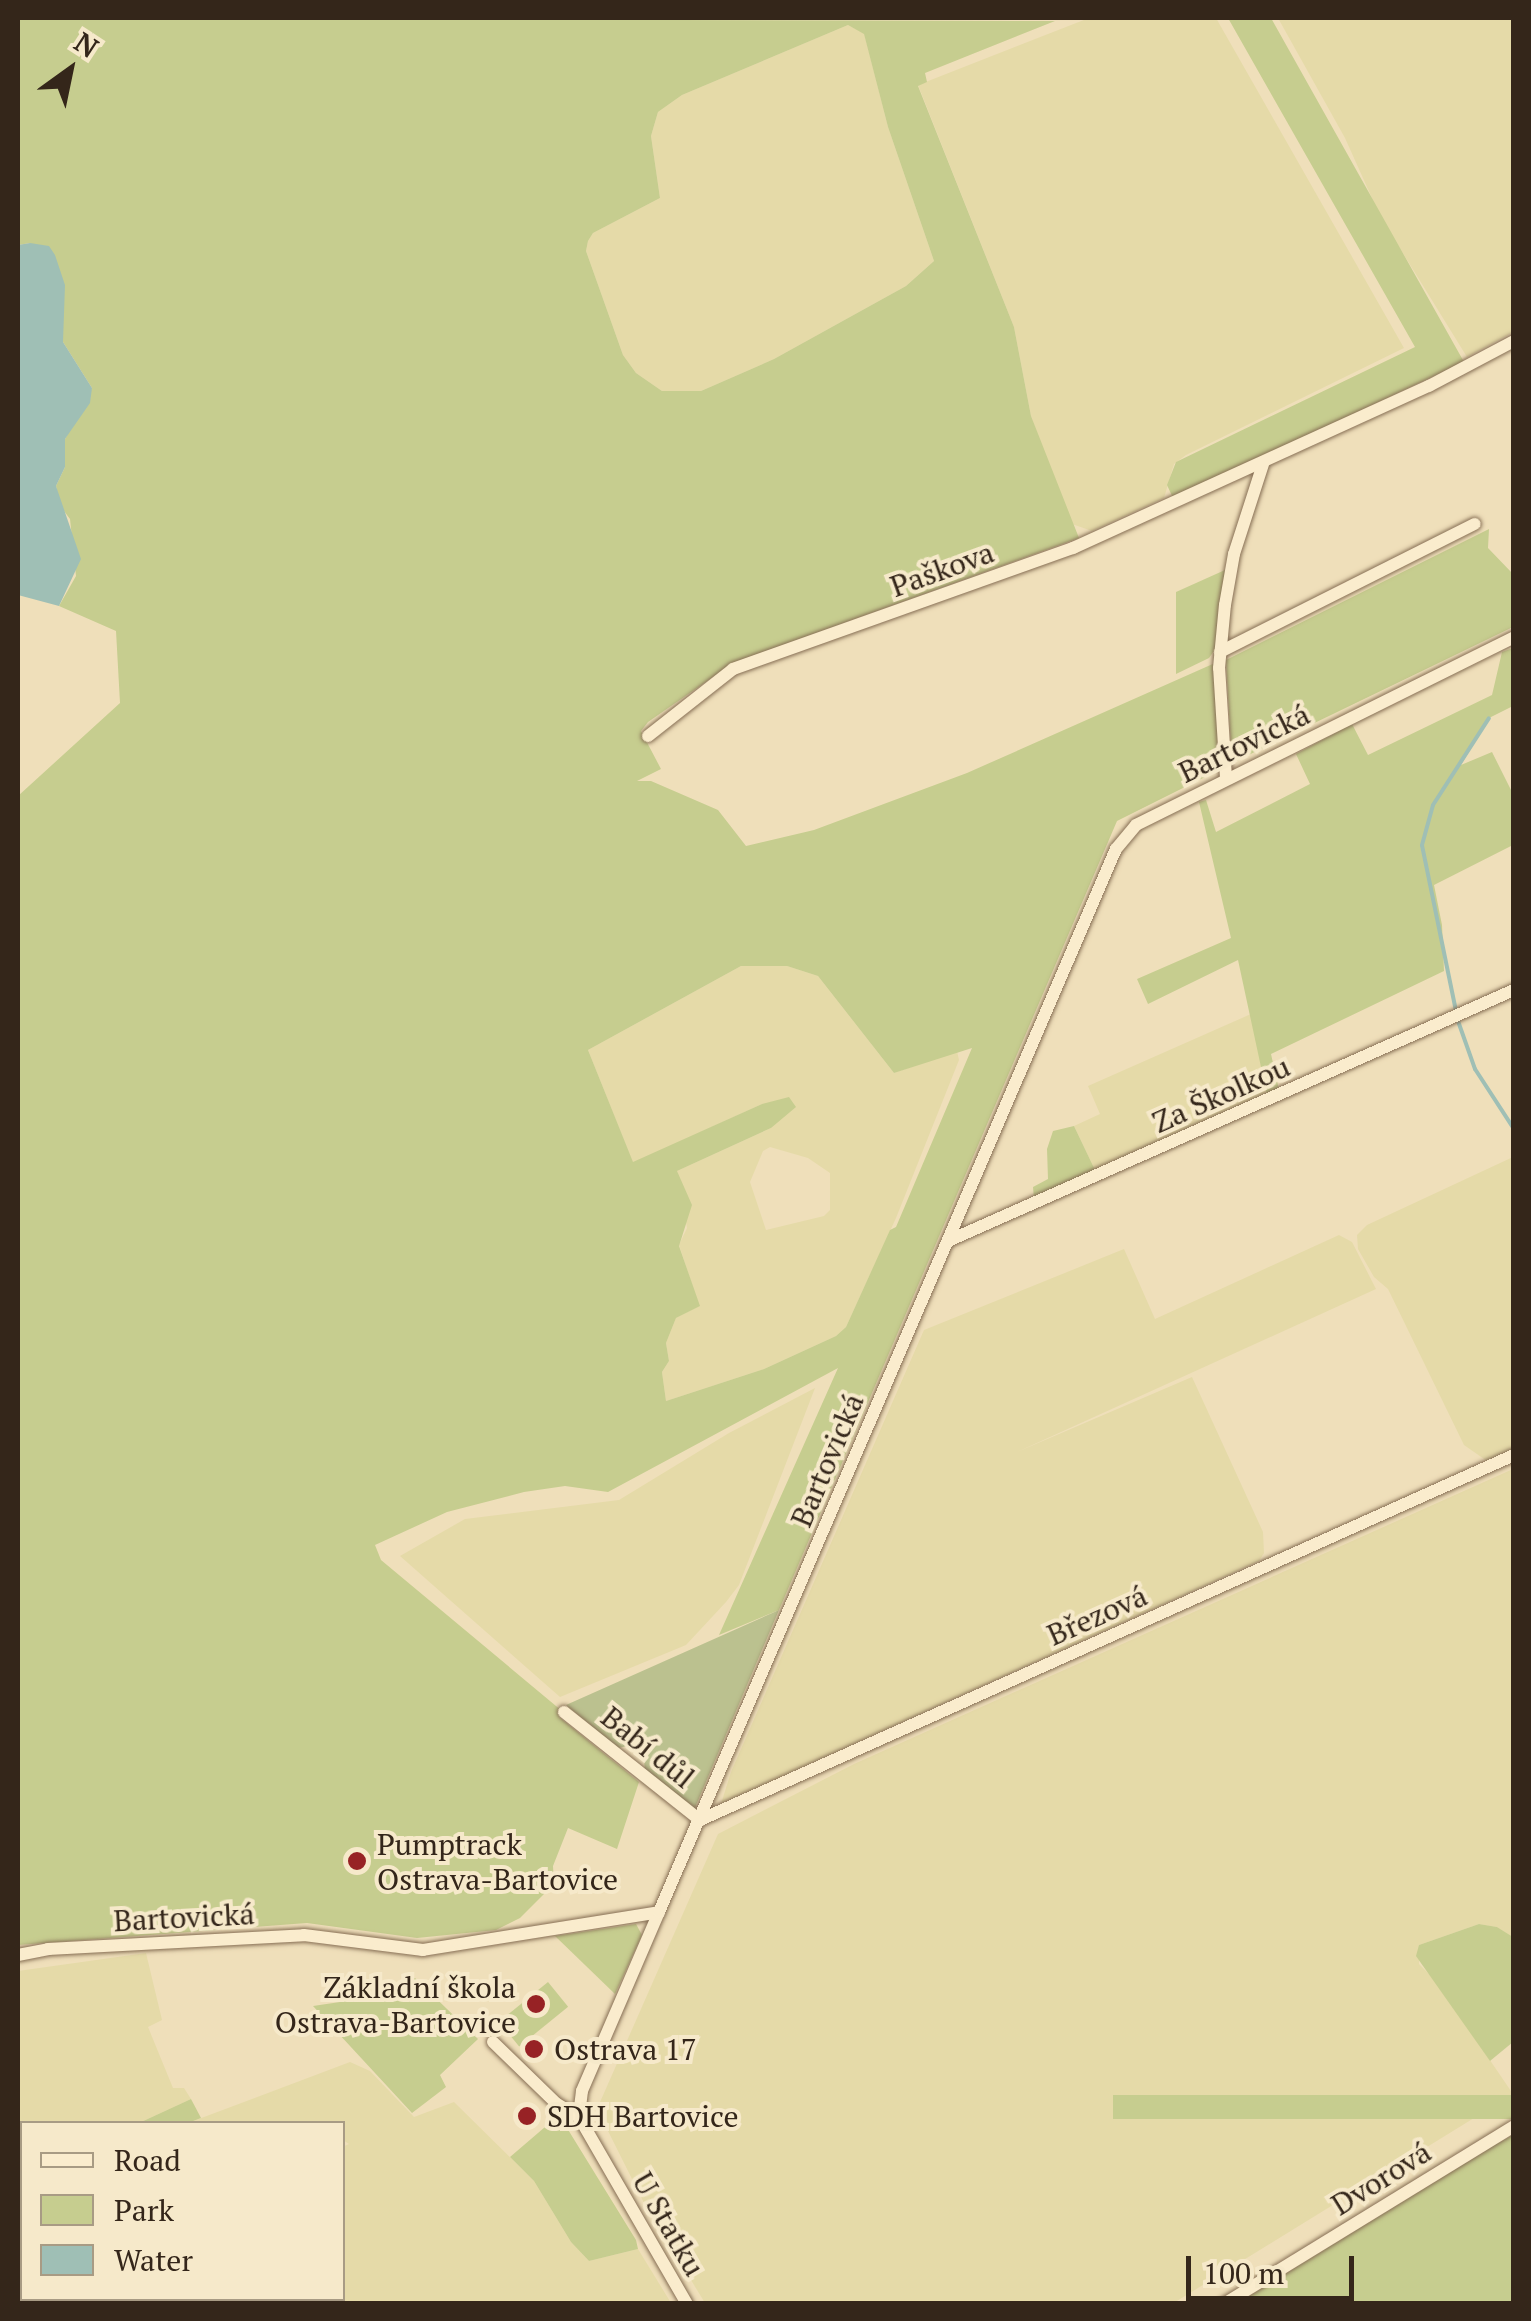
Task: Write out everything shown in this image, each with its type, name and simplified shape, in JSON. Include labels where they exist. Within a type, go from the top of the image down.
[{"type":"street","name":"Paškova","points":[[648,736],[732,669],[1073,548],[1264,464],[1514,341]]},
{"type":"street","points":[[1226,778],[1220,652],[1234,554],[1264,464]]},
{"type":"street","points":[[1220,652],[1476,524]]},
{"type":"street","name":"Bartovická","points":[[18,1955],[48,1949],[304,1935],[422,1950],[658,1912],[1116,849],[1136,825],[1514,637]]},
{"type":"street","name":"Za Školkou","points":[[948,1241],[1514,990]]},
{"type":"street","name":"Březová","points":[[700,1820],[1514,1454]]},
{"type":"street","name":"Babí důl","points":[[564,1712],[700,1820]]},
{"type":"street","points":[[579,2117],[582,2091],[658,1912]]},
{"type":"street","name":"U Statku","points":[[492,2042],[557,2104],[579,2117],[687,2304]]},
{"type":"street","name":"Dvorová","points":[[1224,2304],[1514,2126]]},
{"type":"shaded area","points":[[1089,18],[1216,18],[1404,348],[1186,455],[1174,464],[1164,498],[1092,531],[1072,524],[1059,495],[1031,416],[1014,327],[918,85]]},
{"type":"shaded area","points":[[1278,18],[1513,18],[1513,332],[1467,357],[1380,216],[1345,138]]},
{"type":"shaded area","points":[[848,25],[864,33],[888,127],[934,261],[906,286],[774,359],[701,391],[662,391],[636,373],[623,355],[586,251],[588,241],[593,233],[660,198],[651,136],[658,112],[682,95]]},
{"type":"shaded area","points":[[741,966],[787,966],[818,976],[894,1073],[957,1051],[959,1060],[896,1218],[846,1327],[836,1336],[764,1369],[666,1401],[662,1372],[669,1361],[666,1343],[676,1318],[699,1306],[679,1245],[687,1228],[677,1171],[771,1128],[780,1117],[762,1104],[633,1163],[588,1050]],"holes":[[[770,1147],[808,1158],[830,1173],[830,1210],[824,1216],[766,1230],[750,1182],[763,1151]]]},
{"type":"shaded area","points":[[1251,1014],[1267,1095],[1095,1170],[1074,1126],[1100,1114],[1088,1086]]},
{"type":"shaded area","points":[[1513,1157],[1513,1451],[1487,1461],[1464,1445],[1388,1289],[1374,1277],[1358,1249],[1357,1235],[1367,1225]]},
{"type":"shaded area","points":[[1339,1235],[1352,1242],[1376,1289],[1017,1452],[1192,1377],[1263,1532],[1264,1553],[1259,1561],[721,1804],[731,1772],[924,1330],[1124,1249],[1155,1319]]},
{"type":"shaded area","points":[[815,1388],[739,1585],[726,1602],[686,1645],[560,1697],[400,1556],[465,1519],[619,1500],[729,1433]]},
{"type":"shaded area","points":[[1513,1469],[1513,1937],[1497,1927],[1479,1924],[1419,1945],[1419,1964],[1436,1981],[1513,2094],[1172,2304],[705,2303],[644,2203],[597,2109],[718,1834],[854,1764]]},
{"type":"shaded area","points":[[146,1953],[162,2020],[148,2027],[173,2088],[184,2088],[191,2099],[143,2121],[20,2121],[18,2137],[18,1971]]},
{"type":"shaded area","points":[[350,2062],[370,2071],[414,2117],[454,2102],[534,2181],[571,2242],[589,2261],[638,2249],[671,2303],[193,2304],[189,2301],[345,2301],[345,2146],[349,2144],[345,2141],[345,2121],[193,2121]]},
{"type":"green space","points":[[18,18],[1055,21],[925,73],[927,82],[918,86],[1014,327],[1031,416],[1079,538],[733,663],[648,722],[641,731],[661,769],[637,781],[651,781],[718,810],[746,846],[814,830],[967,773],[1215,663],[1221,769],[1117,821],[779,1610],[719,1635],[838,1368],[608,1492],[565,1486],[524,1492],[447,1512],[375,1545],[381,1560],[562,1711],[559,1717],[639,1782],[617,1849],[568,1828],[553,1866],[554,1884],[520,1918],[496,1930],[417,1938],[307,1923],[18,1945],[18,796],[120,703],[116,631],[59,606],[76,576],[70,519],[61,507],[56,486],[65,467],[65,439],[92,388],[63,342],[30,243],[18,245]],"holes":[[[848,25],[864,34],[888,127],[934,261],[906,286],[774,359],[701,391],[662,391],[636,373],[623,355],[586,251],[588,241],[593,233],[660,198],[651,136],[658,112],[682,95]],[[741,966],[787,966],[818,976],[894,1073],[972,1048],[896,1227],[890,1230],[846,1327],[836,1336],[764,1369],[666,1401],[662,1372],[669,1361],[666,1343],[676,1318],[700,1306],[679,1246],[692,1205],[677,1171],[771,1128],[796,1107],[789,1097],[762,1104],[633,1162],[588,1050]]]},
{"type":"green space","points":[[1228,18],[1271,18],[1464,362],[1173,498],[1167,485],[1176,462],[1415,347]]},
{"type":"green space","points":[[1489,529],[1488,548],[1513,574],[1513,627],[1232,763],[1226,660]]},
{"type":"green space","points":[[1225,570],[1216,648],[1209,658],[1176,674],[1176,592]]},
{"type":"green space","points":[[1513,648],[1513,706],[1489,718],[1461,765],[1492,752],[1513,794],[1513,845],[1434,885],[1442,925],[1444,971],[1271,1054],[1279,1090],[1267,1095],[1238,960],[1148,1004],[1137,979],[1231,938],[1199,802],[1206,800],[1216,832],[1310,784],[1296,754],[1352,724],[1368,755],[1492,695],[1502,652]]},
{"type":"green space","points":[[1074,1126],[1095,1170],[1034,1199],[1033,1187],[1048,1179],[1047,1149],[1053,1131]]},
{"type":"green space","points":[[779,1610],[694,1810],[645,1770],[643,1752],[633,1745],[618,1748],[566,1705]]},
{"type":"green space","points":[[636,1924],[642,1935],[615,1994],[555,1936]]},
{"type":"green space","points":[[1479,1924],[1497,1927],[1513,1937],[1513,2042],[1490,2061],[1416,1956],[1419,1945]]},
{"type":"green space","points":[[415,1978],[478,2039],[440,2075],[446,2087],[412,2113],[313,2006],[340,2002]]},
{"type":"green space","points":[[548,1982],[568,2007],[519,2047],[499,2022]]},
{"type":"green space","points":[[1113,2095],[1513,2095],[1513,2119],[1113,2119]]},
{"type":"green space","points":[[191,2099],[201,2118],[193,2121],[143,2121]]},
{"type":"green space","points":[[559,2115],[638,2249],[589,2261],[571,2242],[534,2181],[510,2157]]},
{"type":"green space","points":[[1513,2135],[1513,2303],[1238,2303],[1495,2145]]},
{"type":"green space","points":[[191,2301],[193,2303],[20,2303]]},
{"type":"water","points":[[18,245],[49,246],[55,255],[65,285],[63,342],[92,388],[90,403],[65,439],[65,467],[56,486],[81,559],[59,606],[18,595]]},
{"type":"waterway","points":[[1456,1011],[1422,845],[1433,805],[1489,718]]},
{"type":"waterway","points":[[1458,1021],[1475,1069],[1514,1129]]},
{"type":"place","name":"Pumptrack Ostrava-Bartovice","points":[[357,1861]]},
{"type":"place","name":"Základní škola Ostrava-Bartovice","points":[[536,2004]]},
{"type":"place","name":"Ostrava 17","points":[[534,2049]]},
{"type":"place","name":"SDH Bartovice","points":[[527,2116]]}]
